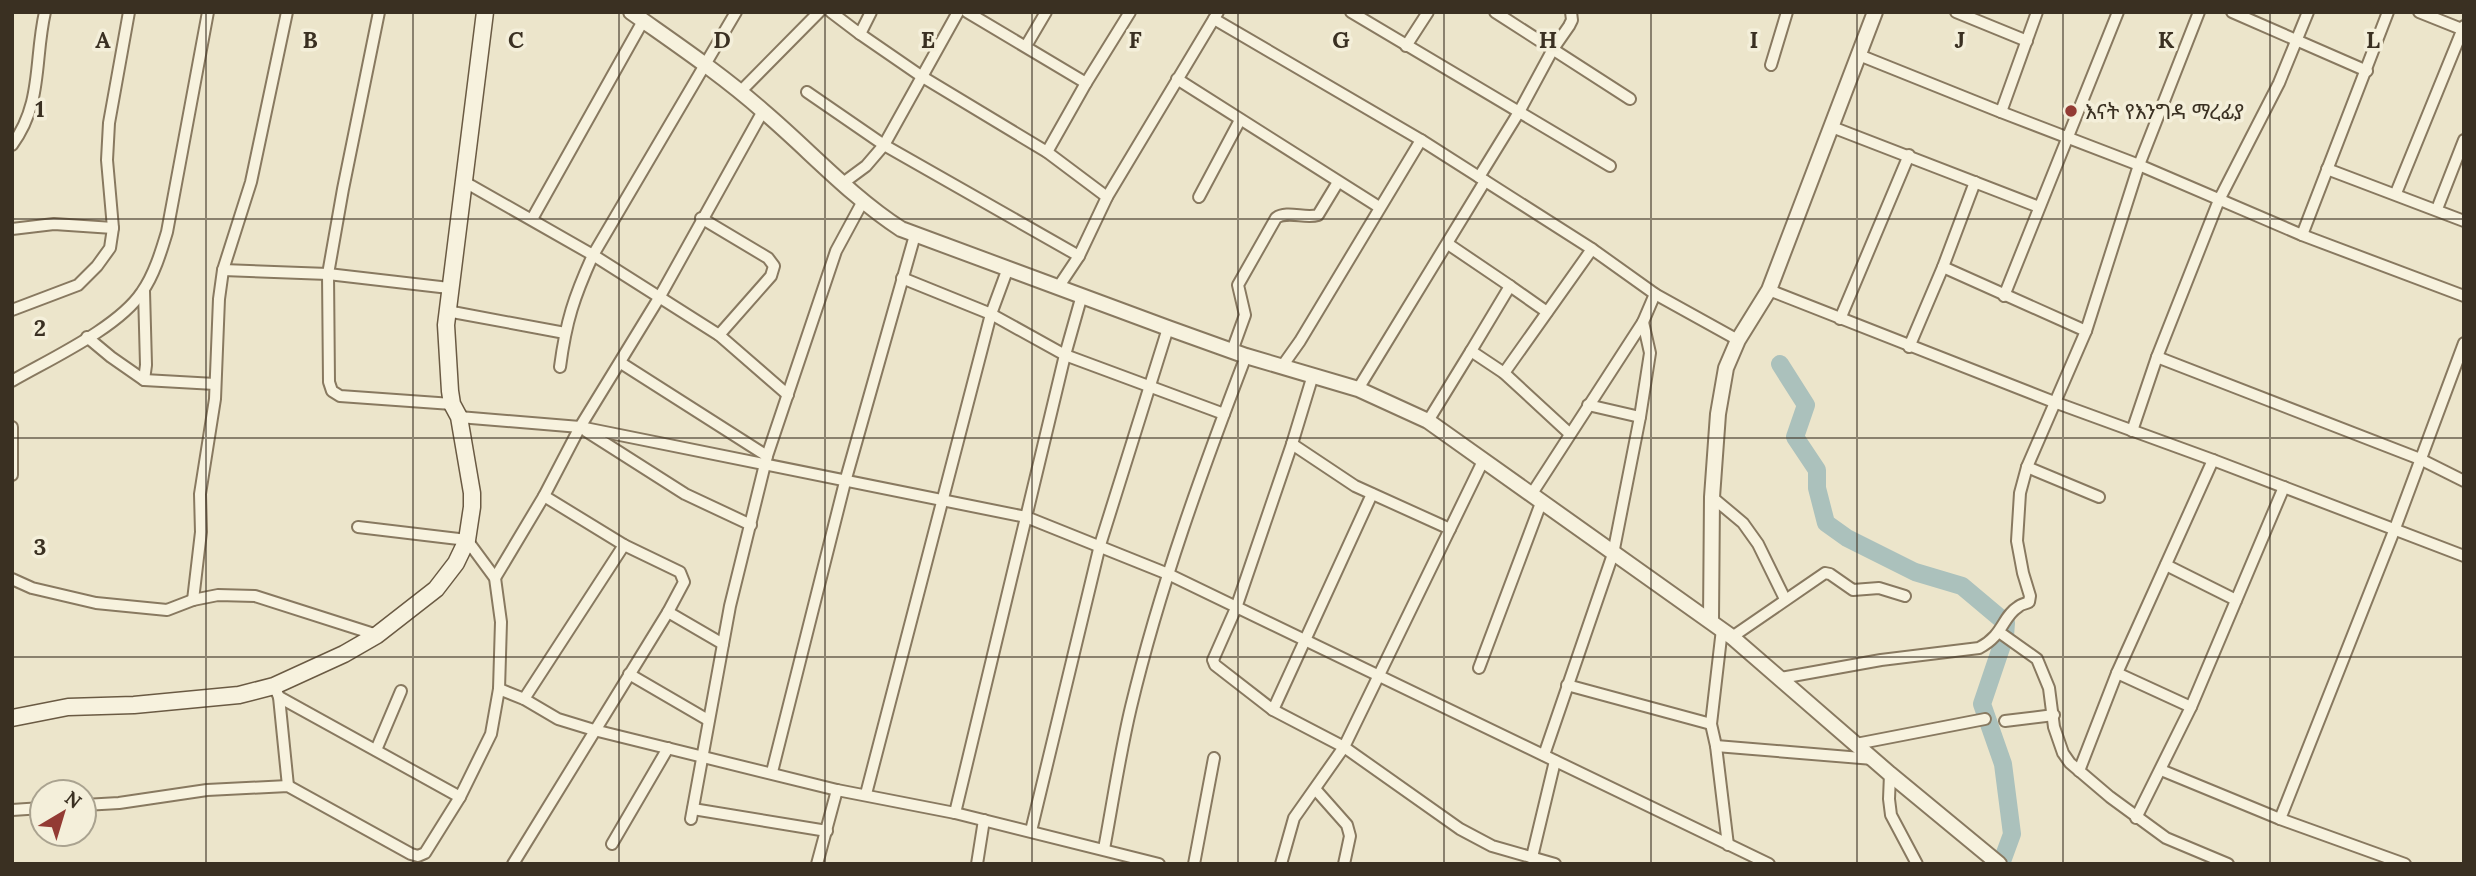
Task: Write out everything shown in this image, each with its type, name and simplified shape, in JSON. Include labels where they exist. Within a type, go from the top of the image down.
[{"type":"main road","points":[[12,718],[68,707],[134,705],[276,692],[377,635],[436,589],[456,563],[467,540],[472,493],[446,359],[447,311],[485,12]]},
{"type":"street","points":[[12,145],[23,131],[34,100],[45,12]]},
{"type":"street","points":[[12,310],[78,285],[110,248],[113,228],[107,160],[110,123],[129,12]]},
{"type":"street","points":[[12,381],[88,337],[130,307],[144,291],[167,232],[208,12]]},
{"type":"street","points":[[192,600],[201,532],[200,494],[215,399],[219,299],[223,270],[251,182],[287,12]]},
{"type":"street","points":[[379,12],[328,274],[329,382],[332,391],[340,396],[580,428],[766,461],[845,482],[1026,517],[1168,574],[1755,860],[1769,864]]},
{"type":"street","points":[[560,367],[574,295],[593,255],[736,12]]},
{"type":"street","points":[[740,92],[819,12]]},
{"type":"street","points":[[831,12],[921,76],[1047,152],[1107,197]]},
{"type":"street","points":[[860,34],[871,12]]},
{"type":"street","points":[[843,183],[866,166],[884,145],[958,12]]},
{"type":"street","points":[[967,12],[1086,83]]},
{"type":"street","points":[[1026,46],[1046,12]]},
{"type":"street","points":[[1047,152],[1130,12]]},
{"type":"street","points":[[1351,12],[1610,166]]},
{"type":"street","points":[[1406,46],[1428,12]]},
{"type":"street","points":[[1495,12],[1630,99]]},
{"type":"street","points":[[1358,389],[1448,244],[1553,49],[1569,26],[1572,20],[1571,12]]},
{"type":"street","points":[[1771,65],[1787,12]]},
{"type":"street","points":[[1728,845],[1711,724],[1721,629],[1712,497],[1721,392],[1726,368],[1738,340],[1769,290],[1875,12]]},
{"type":"street","points":[[1955,12],[1970,15],[2027,41]]},
{"type":"street","points":[[2001,112],[2037,12]]},
{"type":"street","points":[[2004,296],[2118,12]]},
{"type":"street","points":[[1781,678],[1881,660],[1979,648],[1991,642],[2017,607],[2029,602],[2030,596],[2017,541],[2020,494],[2026,467],[2086,331],[2139,165],[2199,12]]},
{"type":"street","points":[[2232,12],[2367,71]]},
{"type":"street","points":[[2132,431],[2157,357],[2219,200],[2279,83],[2308,12]]},
{"type":"street","points":[[2302,235],[2388,12]]},
{"type":"street","points":[[2396,193],[2463,28],[2419,12]]},
{"type":"street","points":[[1059,286],[1079,256],[1107,197],[1216,15],[1482,179],[1592,249],[1655,294],[1738,340]]},
{"type":"street","points":[[532,219],[637,17],[706,63],[863,201],[901,229],[1239,353],[1358,389],[1428,421],[1721,629],[1998,864]]},
{"type":"street","points":[[1859,55],[2139,165],[2302,235],[2464,296]]},
{"type":"street","points":[[1177,79],[1379,207]]},
{"type":"street","points":[[807,92],[884,145],[1079,256]]},
{"type":"street","points":[[495,578],[544,496],[580,428],[659,299],[701,218],[763,111]]},
{"type":"street","points":[[1199,197],[1240,120]]},
{"type":"street","points":[[1832,127],[2039,207]]},
{"type":"street","points":[[2437,209],[2464,139]]},
{"type":"street","points":[[1283,365],[1420,140]]},
{"type":"street","points":[[1840,319],[1909,155]]},
{"type":"street","points":[[2328,169],[2464,221]]},
{"type":"street","points":[[463,181],[593,255],[719,335],[788,395]]},
{"type":"street","points":[[1104,849],[1131,707],[1192,498],[1224,414],[1239,353],[1245,316],[1238,285],[1276,218],[1281,214],[1310,217],[1318,215],[1338,182]]},
{"type":"street","points":[[1909,347],[1944,267],[1975,182]]},
{"type":"street","points":[[827,831],[692,814],[723,644],[766,461],[836,251],[863,201]]},
{"type":"street","points":[[701,218],[768,258],[774,266],[771,276],[719,335]]},
{"type":"street","points":[[12,229],[54,224],[113,228]]},
{"type":"street","points":[[772,772],[845,482],[915,235]]},
{"type":"street","points":[[1448,244],[1547,312]]},
{"type":"street","points":[[1504,373],[1592,249]]},
{"type":"street","points":[[1944,267],[2086,331]]},
{"type":"street","points":[[866,794],[991,314],[1008,268]]},
{"type":"street","points":[[223,270],[328,274],[449,288]]},
{"type":"street","points":[[902,278],[991,314],[1066,355],[1224,414]]},
{"type":"street","points":[[1428,421],[1510,286]]},
{"type":"street","points":[[1769,290],[1909,347],[2464,556]]},
{"type":"street","points":[[144,291],[144,380]]},
{"type":"street","points":[[1479,668],[1536,499],[1569,433],[1643,322],[1655,294]]},
{"type":"street","points":[[955,813],[1082,295]]},
{"type":"street","points":[[447,311],[565,333]]},
{"type":"street","points":[[1544,755],[1613,554],[1650,353],[1643,322]]},
{"type":"street","points":[[1031,831],[1100,545],[1168,328]]},
{"type":"street","points":[[88,337],[144,380],[215,384]]},
{"type":"street","points":[[2280,818],[2464,343]]},
{"type":"street","points":[[1471,351],[1504,373],[1569,433]]},
{"type":"street","points":[[2157,357],[2420,459],[2464,481]]},
{"type":"street","points":[[621,363],[766,461]]},
{"type":"street","points":[[1312,375],[1292,444],[1236,608],[1213,660],[1215,665],[1273,710],[1344,747],[1460,829],[1492,846],[1534,861],[1555,864]]},
{"type":"street","points":[[1588,405],[1640,417]]},
{"type":"street","points":[[12,427],[12,475]]},
{"type":"street","points":[[580,428],[685,494],[751,524]]},
{"type":"street","points":[[1292,444],[1355,486],[1450,529]]},
{"type":"street","points":[[1281,864],[1294,818],[1344,747],[1484,459]]},
{"type":"street","points":[[2079,771],[2118,673],[2213,460]]},
{"type":"street","points":[[2026,467],[2099,497]]},
{"type":"street","points":[[2136,818],[2191,707],[2284,487]]},
{"type":"street","points":[[1273,710],[1372,494]]},
{"type":"street","points":[[513,864],[684,582],[680,572],[624,545],[544,496]]},
{"type":"street","points":[[1712,497],[1743,523],[1758,544],[1785,599]]},
{"type":"street","points":[[98,804],[207,790],[288,786],[360,828],[418,856],[425,853],[460,797],[491,734],[499,689],[501,622],[495,578],[467,540],[358,527]]},
{"type":"street","points":[[524,699],[624,545]]},
{"type":"street","points":[[2166,565],[2236,600]]},
{"type":"street","points":[[1721,629],[1785,599],[1825,573],[1853,590],[1879,588],[1905,596]]},
{"type":"street","points":[[12,579],[32,589],[96,603],[167,610],[192,600],[218,595],[255,596],[377,635]]},
{"type":"street","points":[[668,612],[723,644]]},
{"type":"street","points":[[1999,632],[2037,659],[2049,688],[2054,727],[2063,753],[2079,771],[2136,818],[2166,838],[2228,864]]},
{"type":"street","points":[[2118,673],[2191,707]]},
{"type":"street","points":[[629,674],[708,720]]},
{"type":"street","points":[[1567,685],[1711,724]]},
{"type":"street","points":[[499,689],[524,699],[558,719],[594,730],[837,790],[955,813],[1104,849],[1138,861],[1160,864]]},
{"type":"street","points":[[376,750],[401,691]]},
{"type":"street","points":[[276,692],[460,797]]},
{"type":"street","points":[[276,692],[288,786]]},
{"type":"street","points":[[2005,721],[2054,715]]},
{"type":"street","points":[[1856,744],[1985,719]]},
{"type":"street","points":[[1716,746],[1874,759]]},
{"type":"street","points":[[612,844],[668,748]]},
{"type":"street","points":[[1194,864],[1214,758]]},
{"type":"street","points":[[1534,861],[1555,761]]},
{"type":"street","points":[[2161,770],[2405,864]]},
{"type":"street","points":[[1890,774],[1891,815],[1917,864]]},
{"type":"street","points":[[817,864],[837,790]]},
{"type":"street","points":[[1316,790],[1347,825],[1350,836],[1344,864]]},
{"type":"street","points":[[977,864],[984,820]]},
{"type":"waterway","points":[[1780,364],[1806,405],[1795,437],[1817,470],[1817,488],[1826,523],[1847,538],[1915,572],[1962,586],[2006,623],[2005,636],[1982,704],[2003,764],[2012,834],[2001,864]]},
{"type":"place","name":"እናት የእንግዳ ማረፊያ","points":[[2071,111]]}]
